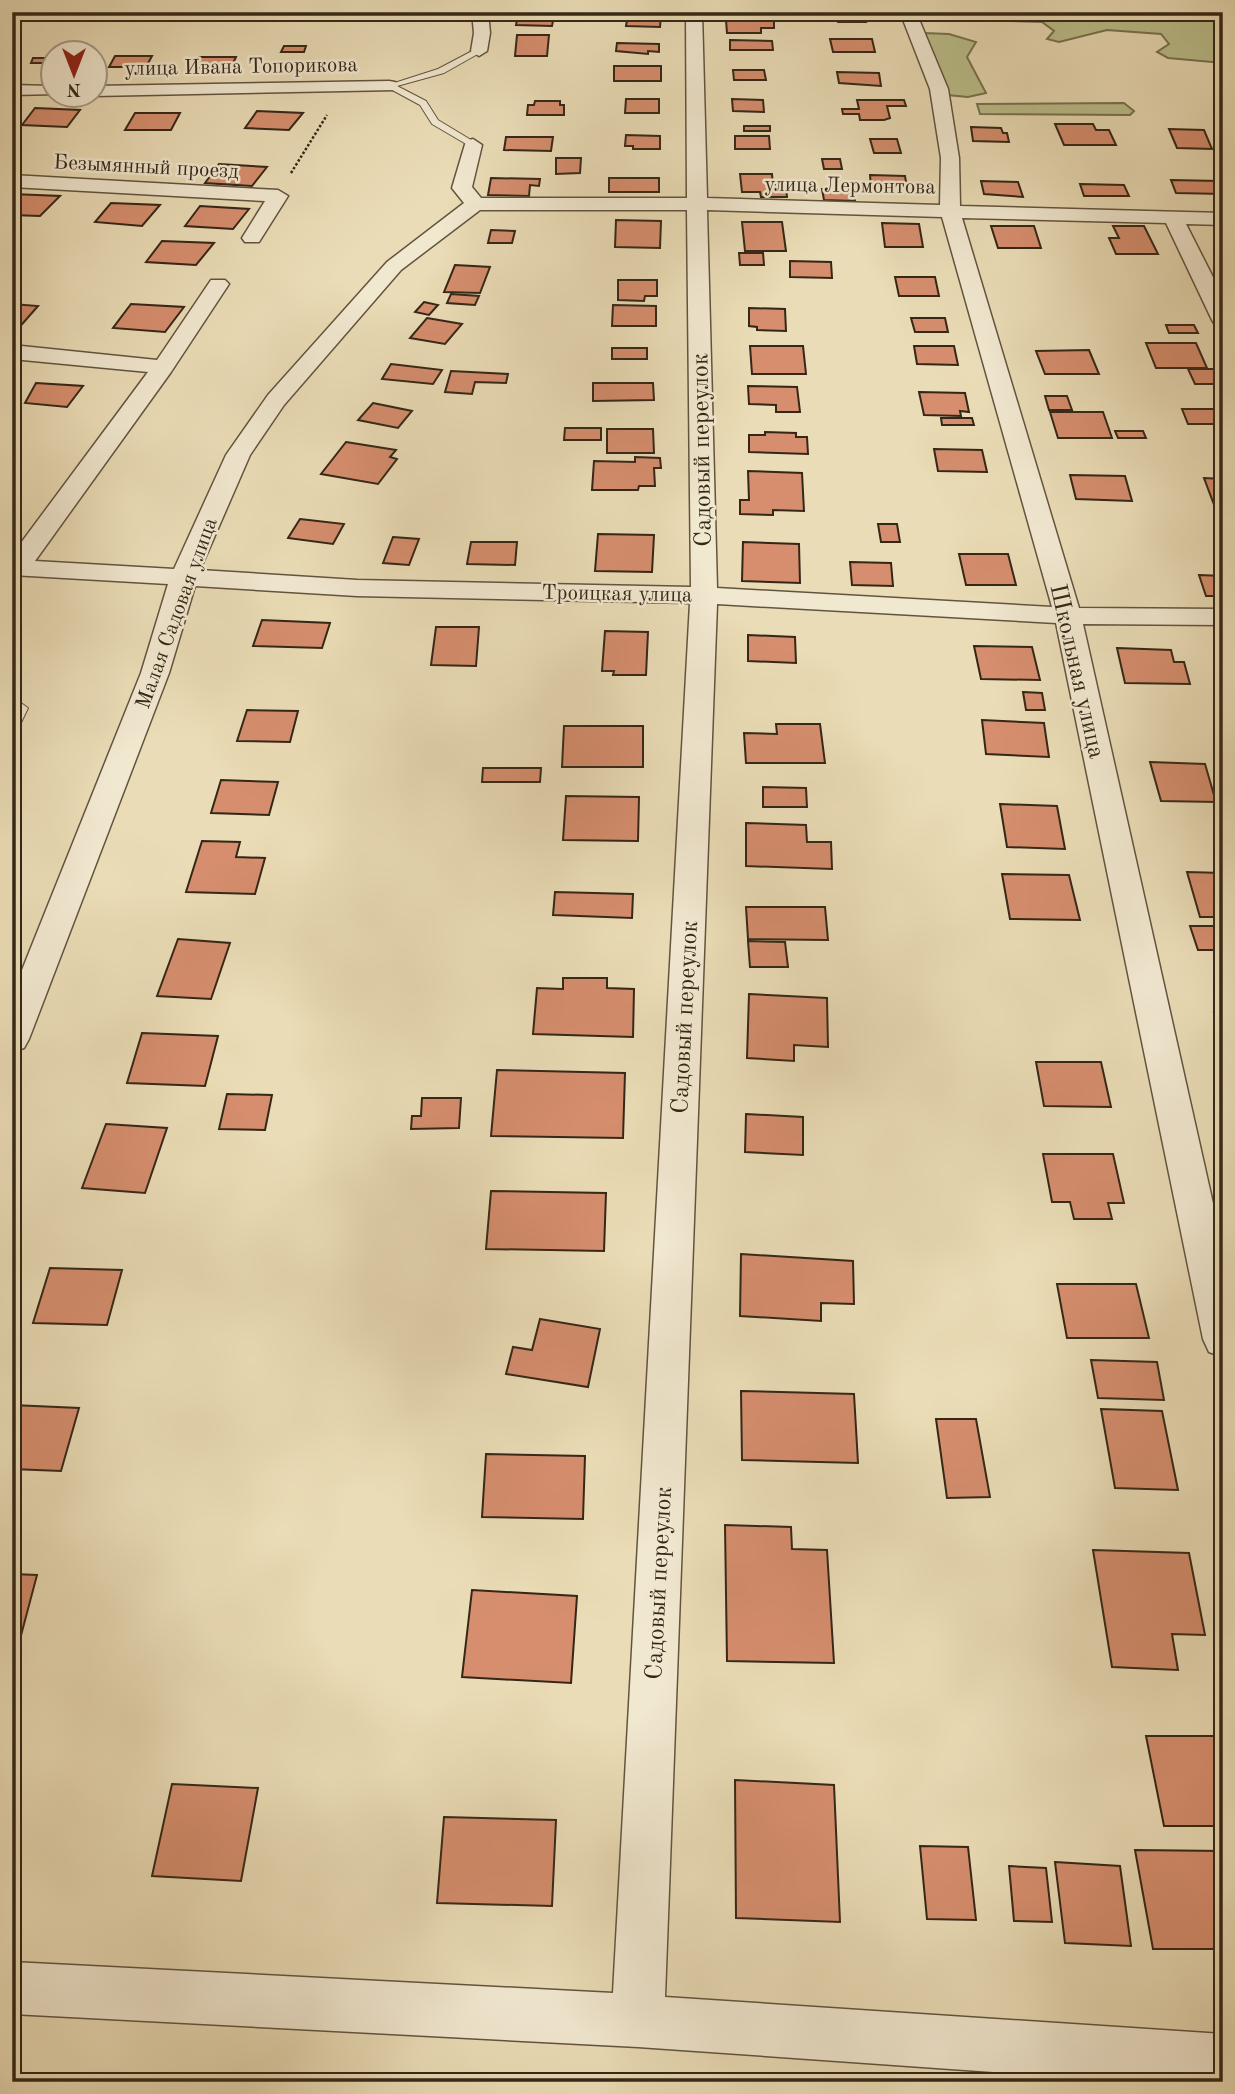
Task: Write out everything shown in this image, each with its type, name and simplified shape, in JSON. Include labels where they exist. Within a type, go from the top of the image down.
[{"type":"street","points":[[479,51],[482,33],[480,12]]},
{"type":"street","name":"Садовый переулок","points":[[638,2021],[704,595],[694,12]]},
{"type":"street","name":"Школьная улица","points":[[908,12],[939,89],[950,158],[950,210],[1068,616],[1223,1339]]},
{"type":"street","name":"улица Ивана Топорикова","points":[[108,91],[389,86]]},
{"type":"street","points":[[12,90],[38,91]]},
{"type":"street","points":[[472,145],[463,188],[475,204]]},
{"type":"street","name":"Безымянный проезд","points":[[12,181],[278,195]]},
{"type":"street","points":[[252,238],[278,195]]},
{"type":"street","name":"улица Лермонтова","points":[[475,204],[696,204],[1223,219]]},
{"type":"street","name":"Малая Садовая улица","points":[[12,1039],[155,673],[184,577],[238,455],[276,400],[394,265],[475,204]]},
{"type":"street","points":[[1174,219],[1223,320]]},
{"type":"street","points":[[15,567],[163,367],[218,284]]},
{"type":"street","points":[[12,352],[163,367]]},
{"type":"street","name":"Троицкая улица","points":[[15,567],[357,588],[704,595],[1068,616],[1223,617]]},
{"type":"street","points":[[12,1988],[638,2021],[1223,2061]]},
{"type":"lane","points":[[389,86],[441,71],[479,51]]},
{"type":"lane","points":[[389,86],[423,103],[435,122],[472,145]]},
{"type":"lane","points":[[12,728],[22,708]]},
{"type":"path","points":[[278,195],[327,114],[309,89]]},
{"type":"green space","points":[[924,12],[1223,12],[1223,63],[1168,58],[1157,52],[1169,44],[1161,34],[1107,30],[1059,42],[1047,39],[1054,31],[1042,22],[941,19]]},
{"type":"green space","points":[[924,33],[949,34],[976,42],[967,57],[986,93],[968,97],[947,95]]},
{"type":"green space","points":[[1124,103],[1134,111],[1130,115],[980,114],[977,104]]},
{"type":"building","points":[[836,13],[863,13],[866,22],[838,22]]},
{"type":"building","points":[[276,14],[297,14],[295,20],[273,20]]},
{"type":"building","points":[[518,15],[554,16],[552,26],[516,25]]},
{"type":"building","points":[[628,15],[661,16],[660,27],[626,26]]},
{"type":"building","points":[[726,20],[774,20],[774,28],[761,28],[761,33],[727,33]]},
{"type":"building","points":[[517,35],[549,35],[547,56],[515,56]]},
{"type":"building","points":[[830,39],[872,39],[875,52],[833,52]]},
{"type":"building","points":[[730,40],[772,41],[773,50],[730,50]]},
{"type":"building","points":[[617,43],[659,44],[659,52],[648,51],[648,54],[616,51]]},
{"type":"building","points":[[284,46],[306,46],[304,52],[281,52]]},
{"type":"building","points":[[115,56],[152,56],[146,67],[109,67]]},
{"type":"building","points":[[199,57],[236,57],[231,68],[194,68]]},
{"type":"building","points":[[614,66],[661,66],[661,81],[614,81]]},
{"type":"building","points":[[733,70],[764,70],[766,80],[734,80]]},
{"type":"building","points":[[837,72],[879,73],[881,86],[839,83]]},
{"type":"building","points":[[626,99],[659,99],[659,113],[625,113]]},
{"type":"building","points":[[732,99],[763,100],[764,112],[733,111]]},
{"type":"building","points":[[857,100],[904,100],[906,106],[887,106],[890,118],[884,120],[860,120],[859,114],[843,114],[842,109],[859,109]]},
{"type":"building","points":[[535,101],[560,101],[560,105],[564,105],[564,115],[527,115],[528,105],[534,105]]},
{"type":"building","points":[[35,108],[80,110],[67,127],[22,125]]},
{"type":"building","points":[[257,111],[303,113],[289,130],[245,128]]},
{"type":"building","points":[[135,113],[180,113],[171,130],[125,130]]},
{"type":"building","points":[[1055,124],[1093,124],[1096,130],[1109,130],[1116,145],[1064,145]]},
{"type":"building","points":[[744,126],[770,126],[770,131],[744,131]]},
{"type":"building","points":[[971,127],[1001,128],[1003,133],[1007,133],[1009,142],[973,141]]},
{"type":"building","points":[[1169,129],[1204,130],[1212,149],[1177,148]]},
{"type":"building","points":[[626,135],[660,136],[660,149],[633,149],[633,146],[625,146]]},
{"type":"building","points":[[735,136],[769,136],[770,149],[735,149]]},
{"type":"building","points":[[506,137],[553,137],[551,151],[504,150]]},
{"type":"building","points":[[870,139],[897,139],[901,153],[874,153]]},
{"type":"building","points":[[556,158],[581,158],[580,173],[556,174]]},
{"type":"building","points":[[822,159],[840,159],[842,169],[824,169]]},
{"type":"building","points":[[219,164],[267,167],[252,186],[205,183]]},
{"type":"building","points":[[740,174],[772,174],[773,185],[786,185],[787,197],[761,197],[760,192],[742,192]]},
{"type":"building","points":[[870,175],[905,176],[907,188],[871,187]]},
{"type":"building","points":[[491,178],[540,179],[539,186],[530,185],[529,196],[488,195]]},
{"type":"building","points":[[609,178],[659,178],[659,192],[609,192]]},
{"type":"building","points":[[1171,180],[1219,181],[1223,194],[1176,193]]},
{"type":"building","points":[[981,181],[1018,182],[1023,197],[984,194]]},
{"type":"building","points":[[1080,184],[1124,185],[1129,196],[1084,196]]},
{"type":"building","points":[[822,189],[853,190],[855,201],[824,200]]},
{"type":"building","points":[[12,194],[60,196],[40,216],[12,215]]},
{"type":"building","points":[[111,203],[160,205],[142,226],[95,222]]},
{"type":"building","points":[[200,206],[249,209],[233,229],[185,226]]},
{"type":"building","points":[[616,220],[661,221],[660,248],[615,247]]},
{"type":"building","points":[[742,222],[782,222],[786,251],[745,251]]},
{"type":"building","points":[[882,223],[919,224],[923,247],[885,247]]},
{"type":"building","points":[[991,226],[1034,226],[1041,248],[998,248]]},
{"type":"building","points":[[1113,226],[1144,226],[1158,254],[1116,254],[1109,238],[1119,238]]},
{"type":"building","points":[[491,230],[515,231],[512,243],[488,243]]},
{"type":"building","points":[[162,241],[214,243],[196,265],[146,262]]},
{"type":"building","points":[[739,253],[763,253],[764,265],[740,265]]},
{"type":"building","points":[[790,261],[831,262],[832,278],[790,277]]},
{"type":"building","points":[[455,265],[490,267],[480,293],[444,292]]},
{"type":"building","points":[[895,277],[935,277],[939,296],[899,296]]},
{"type":"building","points":[[618,280],[657,280],[657,296],[645,296],[644,301],[618,300]]},
{"type":"building","points":[[451,294],[479,296],[475,305],[447,303]]},
{"type":"building","points":[[424,302],[438,305],[429,315],[415,312]]},
{"type":"building","points":[[12,304],[38,306],[17,330],[12,330]]},
{"type":"building","points":[[131,304],[184,307],[165,332],[113,328]]},
{"type":"building","points":[[613,305],[656,306],[656,326],[612,326]]},
{"type":"building","points":[[749,308],[785,309],[786,331],[757,330],[757,327],[749,326]]},
{"type":"building","points":[[427,318],[462,324],[445,344],[410,338]]},
{"type":"building","points":[[911,318],[945,318],[948,332],[915,332]]},
{"type":"building","points":[[1166,325],[1194,325],[1198,333],[1169,333]]},
{"type":"building","points":[[1146,343],[1196,343],[1207,368],[1156,368]]},
{"type":"building","points":[[750,346],[803,346],[806,374],[752,374]]},
{"type":"building","points":[[914,346],[954,346],[958,365],[917,364]]},
{"type":"building","points":[[612,348],[647,348],[647,359],[612,359]]},
{"type":"building","points":[[1089,350],[1099,374],[1045,374],[1036,351]]},
{"type":"building","points":[[391,364],[442,370],[433,384],[382,379]]},
{"type":"building","points":[[1188,369],[1215,369],[1222,384],[1195,384]]},
{"type":"building","points":[[451,371],[508,374],[506,383],[475,382],[472,394],[445,392]]},
{"type":"building","points":[[36,383],[83,386],[67,407],[25,403]]},
{"type":"building","points":[[593,383],[653,383],[654,400],[593,401]]},
{"type":"building","points":[[748,386],[797,387],[800,412],[776,412],[776,405],[749,404]]},
{"type":"building","points":[[919,392],[965,393],[969,412],[960,411],[961,416],[924,415]]},
{"type":"building","points":[[1045,396],[1067,396],[1072,410],[1049,410]]},
{"type":"building","points":[[373,403],[412,411],[398,428],[358,420]]},
{"type":"building","points":[[1182,409],[1223,409],[1223,424],[1188,424]]},
{"type":"building","points":[[1050,412],[1103,412],[1112,438],[1058,438]]},
{"type":"building","points":[[941,418],[972,418],[974,425],[942,425]]},
{"type":"building","points":[[565,428],[601,428],[601,440],[564,440]]},
{"type":"building","points":[[607,429],[653,429],[654,453],[607,453]]},
{"type":"building","points":[[1115,431],[1143,431],[1146,438],[1118,438]]},
{"type":"building","points":[[765,432],[796,433],[796,437],[807,437],[808,454],[749,452],[749,435],[765,435]]},
{"type":"building","points":[[346,442],[396,450],[390,457],[397,459],[378,484],[321,474]]},
{"type":"building","points":[[934,449],[982,450],[987,472],[938,471]]},
{"type":"building","points":[[635,457],[660,458],[661,468],[654,468],[655,486],[639,486],[638,490],[592,490],[594,461],[635,462]]},
{"type":"building","points":[[748,471],[802,473],[804,511],[773,510],[773,515],[740,514],[740,500],[749,500]]},
{"type":"building","points":[[1070,475],[1125,476],[1132,501],[1076,499]]},
{"type":"building","points":[[1204,478],[1223,479],[1223,510],[1216,510]]},
{"type":"building","points":[[300,519],[344,524],[333,544],[288,538]]},
{"type":"building","points":[[878,524],[897,524],[900,542],[881,542]]},
{"type":"building","points":[[598,534],[654,535],[652,572],[595,571]]},
{"type":"building","points":[[393,537],[419,539],[409,565],[383,563]]},
{"type":"building","points":[[471,542],[517,542],[515,565],[467,564]]},
{"type":"building","points":[[743,542],[799,544],[800,583],[742,581]]},
{"type":"building","points":[[959,554],[1008,554],[1016,585],[966,585]]},
{"type":"building","points":[[850,562],[891,563],[893,586],[852,585]]},
{"type":"building","points":[[1199,575],[1223,576],[1223,596],[1206,596]]},
{"type":"building","points":[[262,620],[330,623],[322,648],[253,646]]},
{"type":"building","points":[[436,627],[479,627],[476,666],[431,665]]},
{"type":"building","points":[[605,631],[648,632],[646,675],[613,675],[614,671],[602,671]]},
{"type":"building","points":[[748,635],[795,637],[796,663],[748,661]]},
{"type":"building","points":[[974,646],[1032,647],[1040,680],[981,679]]},
{"type":"building","points":[[1117,648],[1171,650],[1174,662],[1184,662],[1190,684],[1125,683]]},
{"type":"building","points":[[1023,692],[1042,693],[1045,710],[1026,710]]},
{"type":"building","points":[[247,710],[298,711],[290,742],[237,741]]},
{"type":"building","points":[[982,720],[1044,723],[1049,757],[986,754]]},
{"type":"building","points":[[776,724],[820,724],[825,763],[746,763],[744,733],[777,734]]},
{"type":"building","points":[[564,726],[643,726],[643,767],[562,767]]},
{"type":"building","points":[[1150,762],[1205,764],[1216,802],[1161,801]]},
{"type":"building","points":[[483,768],[541,768],[540,782],[482,782]]},
{"type":"building","points":[[221,780],[278,782],[269,815],[211,813]]},
{"type":"building","points":[[763,787],[806,788],[807,807],[763,807]]},
{"type":"building","points":[[566,796],[639,797],[638,841],[563,840]]},
{"type":"building","points":[[1000,804],[1057,806],[1065,849],[1007,847]]},
{"type":"building","points":[[746,823],[806,825],[807,842],[831,842],[832,869],[746,866]]},
{"type":"building","points":[[202,841],[240,842],[236,857],[265,858],[255,894],[186,892]]},
{"type":"building","points":[[1187,872],[1223,873],[1223,917],[1200,917]]},
{"type":"building","points":[[1002,874],[1069,875],[1080,920],[1010,919]]},
{"type":"building","points":[[555,892],[633,894],[632,918],[553,915]]},
{"type":"building","points":[[746,907],[825,907],[828,940],[748,939]]},
{"type":"building","points":[[1190,926],[1223,926],[1223,950],[1198,950]]},
{"type":"building","points":[[178,939],[230,943],[211,999],[157,996]]},
{"type":"building","points":[[748,941],[785,942],[788,967],[750,967]]},
{"type":"building","points":[[563,978],[607,978],[607,988],[634,989],[633,1037],[533,1034],[537,988],[563,989]]},
{"type":"building","points":[[749,994],[827,998],[828,1047],[794,1045],[794,1061],[747,1058]]},
{"type":"building","points":[[1214,1013],[1223,1014],[1223,1053]]},
{"type":"building","points":[[142,1033],[218,1036],[205,1086],[127,1083]]},
{"type":"building","points":[[1036,1062],[1101,1062],[1111,1107],[1044,1106]]},
{"type":"building","points":[[497,1070],[625,1073],[623,1138],[491,1136]]},
{"type":"building","points":[[227,1094],[272,1095],[265,1130],[219,1129]]},
{"type":"building","points":[[422,1098],[461,1098],[459,1128],[411,1129],[412,1116],[421,1116]]},
{"type":"building","points":[[746,1114],[803,1117],[803,1155],[745,1152]]},
{"type":"building","points":[[106,1124],[167,1128],[145,1193],[82,1188]]},
{"type":"building","points":[[1043,1154],[1113,1154],[1124,1203],[1108,1203],[1112,1219],[1074,1219],[1070,1202],[1052,1202]]},
{"type":"building","points":[[491,1191],[606,1193],[604,1251],[486,1249]]},
{"type":"building","points":[[741,1254],[853,1261],[854,1304],[821,1303],[821,1321],[740,1316]]},
{"type":"building","points":[[50,1268],[122,1270],[107,1325],[33,1323]]},
{"type":"building","points":[[1057,1284],[1136,1284],[1149,1338],[1067,1338]]},
{"type":"building","points":[[540,1319],[600,1329],[588,1387],[506,1374],[513,1347],[532,1350]]},
{"type":"building","points":[[1091,1360],[1157,1362],[1164,1400],[1098,1398]]},
{"type":"building","points":[[741,1391],[854,1394],[858,1463],[742,1460]]},
{"type":"building","points":[[12,1405],[79,1408],[61,1471],[12,1469]]},
{"type":"building","points":[[1101,1409],[1162,1411],[1178,1490],[1115,1488]]},
{"type":"building","points":[[936,1419],[976,1419],[990,1497],[947,1498]]},
{"type":"building","points":[[486,1454],[585,1456],[583,1519],[482,1517]]},
{"type":"building","points":[[725,1525],[791,1527],[792,1549],[827,1550],[834,1663],[727,1661]]},
{"type":"building","points":[[1093,1550],[1189,1553],[1205,1635],[1172,1634],[1178,1670],[1112,1667]]},
{"type":"building","points":[[12,1574],[37,1575],[19,1643],[12,1643]]},
{"type":"building","points":[[472,1590],[577,1596],[571,1683],[462,1677]]},
{"type":"building","points":[[1146,1736],[1216,1736],[1223,1767],[1223,1826],[1164,1826]]},
{"type":"building","points":[[735,1780],[834,1785],[840,1922],[736,1918]]},
{"type":"building","points":[[172,1784],[258,1788],[241,1881],[152,1876]]},
{"type":"building","points":[[444,1817],[556,1820],[552,1906],[437,1903]]},
{"type":"building","points":[[920,1846],[968,1847],[976,1920],[927,1919]]},
{"type":"building","points":[[1135,1850],[1223,1851],[1223,1949],[1153,1949]]},
{"type":"building","points":[[1055,1862],[1120,1866],[1131,1946],[1065,1943]]},
{"type":"building","points":[[1009,1866],[1046,1868],[1052,1922],[1014,1921]]}]
